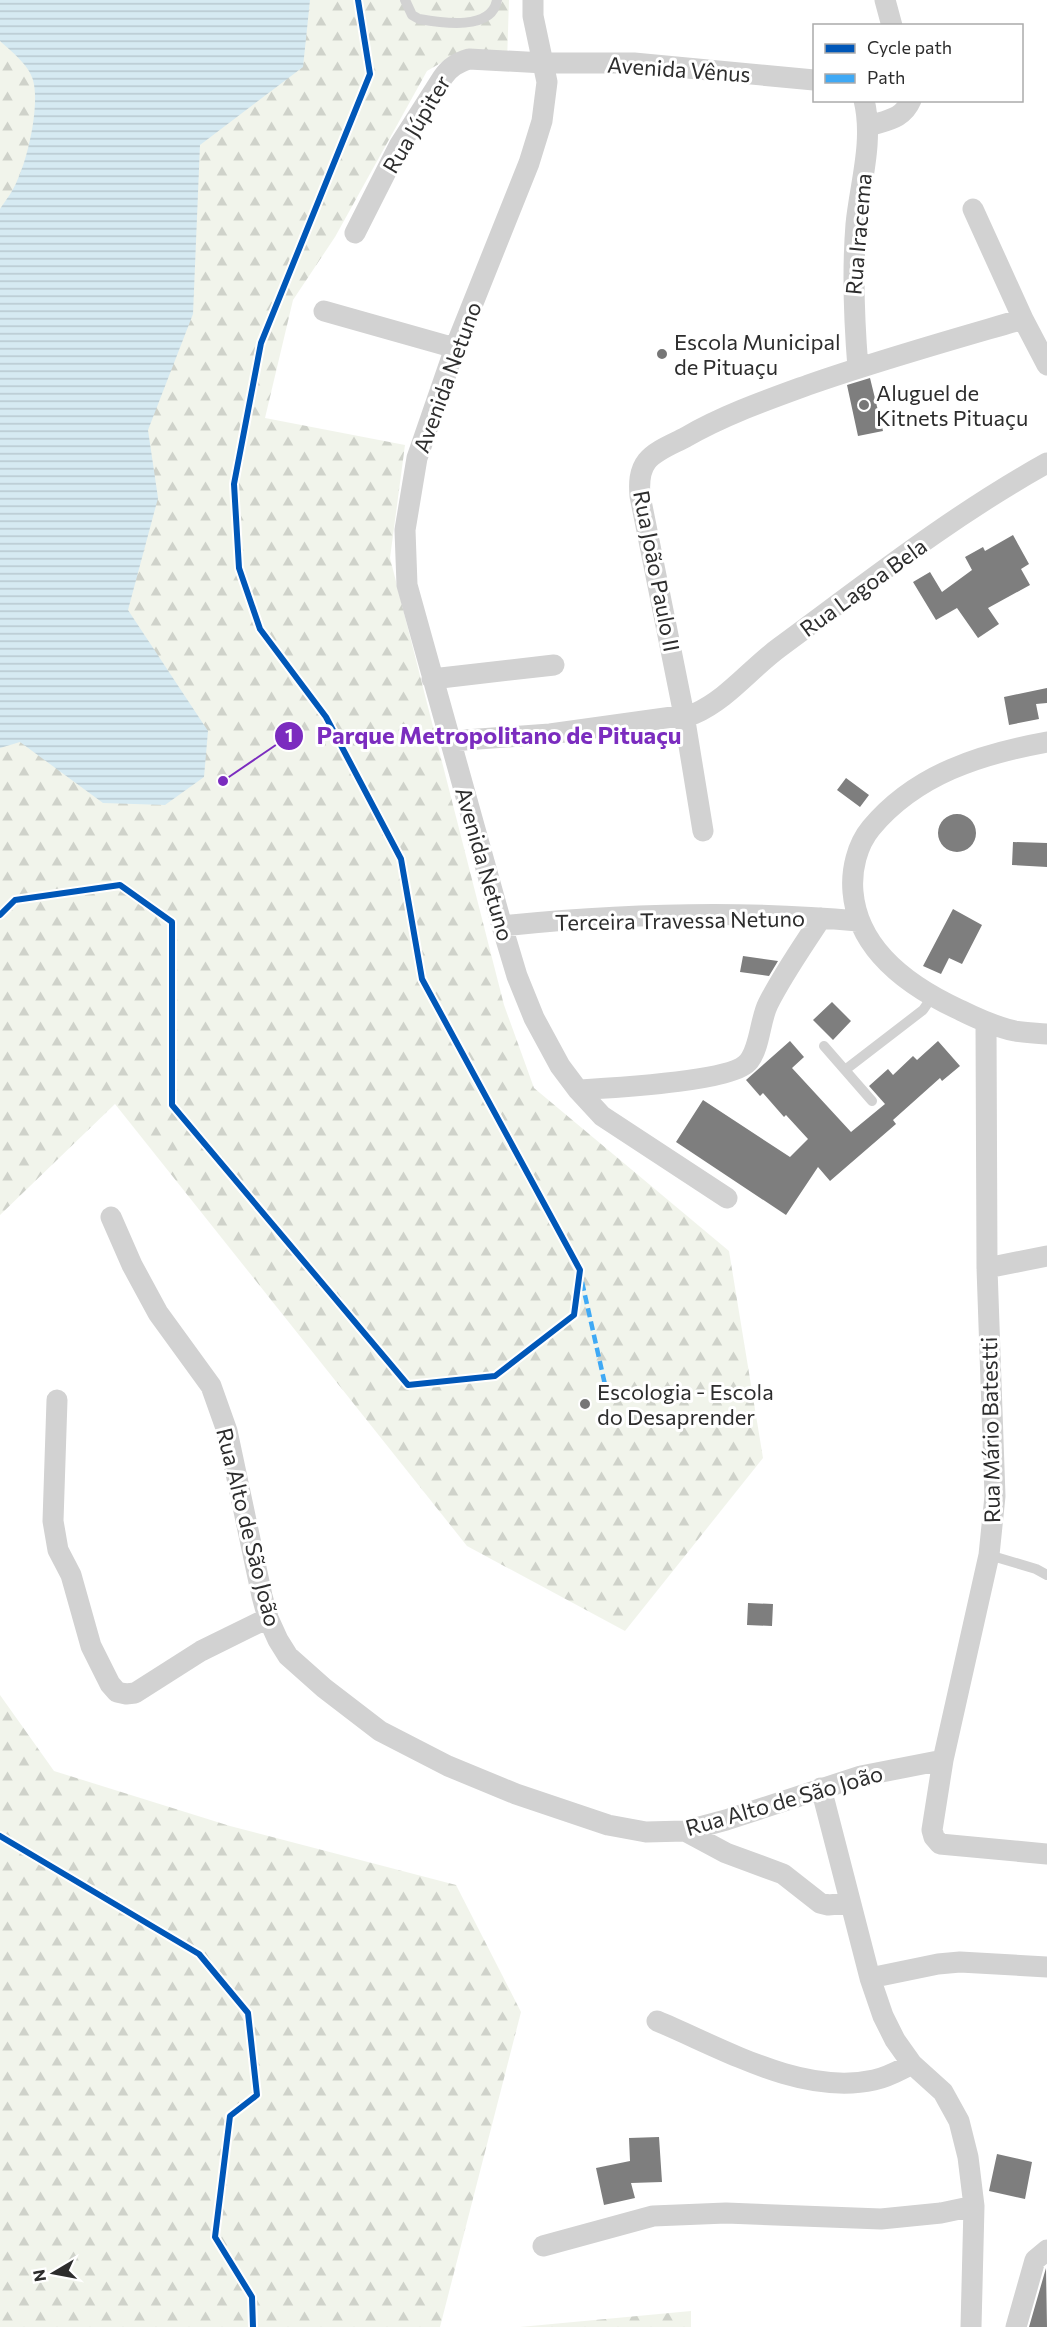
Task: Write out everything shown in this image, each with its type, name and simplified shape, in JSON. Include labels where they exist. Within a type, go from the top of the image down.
[{"type":"street","name":"Avenida Netuno","points":[[533,0],[547,82],[536,144],[455,348],[417,458],[405,530],[407,585],[501,926],[517,976],[534,1018],[560,1066],[602,1116],[727,1198]]},
{"type":"street","points":[[885,0],[891,24]]},
{"type":"street","name":"Rua Júpiter","points":[[355,233],[399,146],[449,68],[469,59],[544,63]]},
{"type":"street","name":"Avenida Vênus","points":[[544,63],[634,63],[813,80]]},
{"type":"street","name":"Rua Iracema","points":[[858,368],[852,304],[854,251],[869,126],[864,102]]},
{"type":"street","points":[[869,126],[898,116],[906,111],[910,102]]},
{"type":"street","points":[[973,209],[1023,319],[1047,365]]},
{"type":"street","points":[[324,311],[455,348]]},
{"type":"street","name":"Rua João Paulo II","points":[[703,831],[684,715],[640,496],[639,482],[642,467],[657,453],[698,430],[772,398],[858,368],[1023,319]]},
{"type":"street","name":"Rua Lagoa Bela","points":[[451,741],[572,731],[694,714],[715,703],[772,652],[887,568],[978,505],[1047,463]]},
{"type":"street","points":[[432,679],[554,664]]},
{"type":"street","points":[[1047,742],[982,756],[936,776],[904,795],[870,829],[858,852],[852,876],[858,921],[874,947],[890,966],[932,997],[986,1023],[1016,1031],[1047,1034]]},
{"type":"street","name":"Terceira Travessa Netuno","points":[[501,926],[549,921],[679,916],[821,918],[858,921]]},
{"type":"street","points":[[578,1090],[641,1086],[740,1069],[749,1061],[767,1006],[821,918]]},
{"type":"street","name":"Rua Mário Batestti","points":[[986,1023],[987,1268],[995,1496],[989,1555],[943,1760],[932,1830],[940,1844],[1047,1854]]},
{"type":"street","name":"Rua Alto de São João","points":[[111,1217],[132,1265],[158,1313],[204,1376],[219,1408],[227,1431],[268,1618],[283,1648],[302,1670],[380,1731],[418,1752],[507,1790],[586,1819],[646,1832],[685,1831],[886,1770],[943,1760]]},
{"type":"street","points":[[987,1268],[1047,1256]]},
{"type":"street","points":[[57,1400],[53,1521],[55,1538],[58,1550],[72,1575],[91,1646],[110,1684],[117,1692],[135,1693],[201,1651],[268,1618]]},
{"type":"street","points":[[821,1788],[870,1978],[891,2032],[912,2064],[943,2092],[959,2121],[968,2157],[974,2206],[971,2327]]},
{"type":"street","points":[[685,1831],[726,1852],[783,1874],[820,1903],[828,1905],[850,1903]]},
{"type":"street","points":[[870,1978],[938,1964],[960,1962],[1047,1967]]},
{"type":"street","points":[[657,2021],[772,2070],[819,2082],[872,2081],[912,2064]]},
{"type":"street","points":[[543,2246],[653,2216],[726,2212],[881,2218],[941,2213],[974,2206]]},
{"type":"street","points":[[1016,2327],[1035,2260],[1047,2250]]},
{"type":"lane","points":[[405,0],[412,15],[419,19],[469,22],[490,15],[497,0]]},
{"type":"lane","points":[[845,1070],[923,1010],[932,997]]},
{"type":"lane","points":[[824,1046],[872,1101]]},
{"type":"lane","points":[[989,1555],[1036,1569],[1047,1575]]},
{"type":"green space","points":[[0,0],[509,0],[507,62],[456,54],[427,71],[335,237],[293,300],[265,418],[405,445],[390,558],[504,1005],[534,1088],[729,1251],[763,1458],[625,1631],[467,1546],[115,1104],[0,1215]]},
{"type":"green space","points":[[0,1695],[54,1771],[230,1826],[456,1885],[521,2012],[440,2327],[0,2327]]},
{"type":"green space","points":[[691,2311],[691,2327],[520,2327]]},
{"type":"shaded area","points":[[0,0],[310,0],[303,67],[200,145],[193,314],[148,430],[158,498],[128,610],[208,731],[204,777],[165,805],[103,803],[20,742],[0,748],[0,209],[15,185],[25,159],[32,131],[35,91],[28,69],[0,41]]},
{"type":"building","name":"Aluguel de Kitnets Pituaçu","points":[[870,378],[883,431],[858,436],[847,385]]},
{"type":"building","points":[[1013,535],[1029,564],[1021,569],[1030,585],[988,608],[999,624],[978,638],[957,608],[936,620],[913,582],[930,572],[942,592],[972,570],[965,557],[983,547],[985,551]]},
{"type":"building","points":[[1047,688],[1047,703],[1036,704],[1039,719],[1009,725],[1004,697]]},
{"type":"building","points":[[846,778],[869,795],[860,807],[837,790]]},
{"type":"building","points":[[957,814],[971,819],[976,833],[971,847],[957,852],[943,847],[938,833],[943,819]]},
{"type":"building","points":[[1013,842],[1047,843],[1047,867],[1012,865]]},
{"type":"building","points":[[953,909],[982,925],[962,964],[949,958],[941,974],[923,966]]},
{"type":"building","points":[[743,956],[778,961],[769,976],[740,972]]},
{"type":"building","points":[[832,1002],[851,1021],[833,1040],[813,1020]]},
{"type":"building","points":[[790,1041],[804,1057],[792,1068],[851,1132],[885,1104],[869,1086],[888,1069],[893,1075],[913,1056],[917,1060],[938,1041],[960,1066],[942,1081],[940,1078],[893,1120],[896,1124],[830,1181],[818,1167],[786,1215],[676,1142],[703,1100],[790,1157],[808,1139],[763,1093],[760,1096],[746,1080]]},
{"type":"building","points":[[748,1603],[773,1604],[772,1626],[747,1625]]},
{"type":"building","points":[[659,2137],[662,2182],[631,2183],[635,2198],[604,2205],[596,2168],[630,2161],[629,2138]]},
{"type":"building","points":[[997,2154],[1032,2162],[1025,2199],[989,2191]]},
{"type":"building","points":[[1046,2268],[1047,2327],[1029,2327]]},
{"type":"marked path","points":[[582,1282],[608,1398]]},
{"type":"cycle path","points":[[0,915],[15,900],[120,885],[172,922],[172,1105],[408,1385],[495,1376],[574,1315],[580,1270],[422,979],[401,859],[326,717],[260,629],[239,568],[234,484],[261,343],[370,74],[358,0]]},
{"type":"cycle path","points":[[0,1836],[199,1954],[248,2013],[257,2095],[230,2116],[215,2237],[252,2297],[253,2327]]},
{"type":"place","name":"Escola Municipal de Pituaçu","points":[[662,354]]},
{"type":"place","name":"Aluguel de Kitnets Pituaçu","points":[[864,405]]},
{"type":"place","name":"Parque Metropolitano de Pituaçu","points":[[223,781]]},
{"type":"place","name":"Escologia - Escola do Desaprender","points":[[585,1404]]}]
